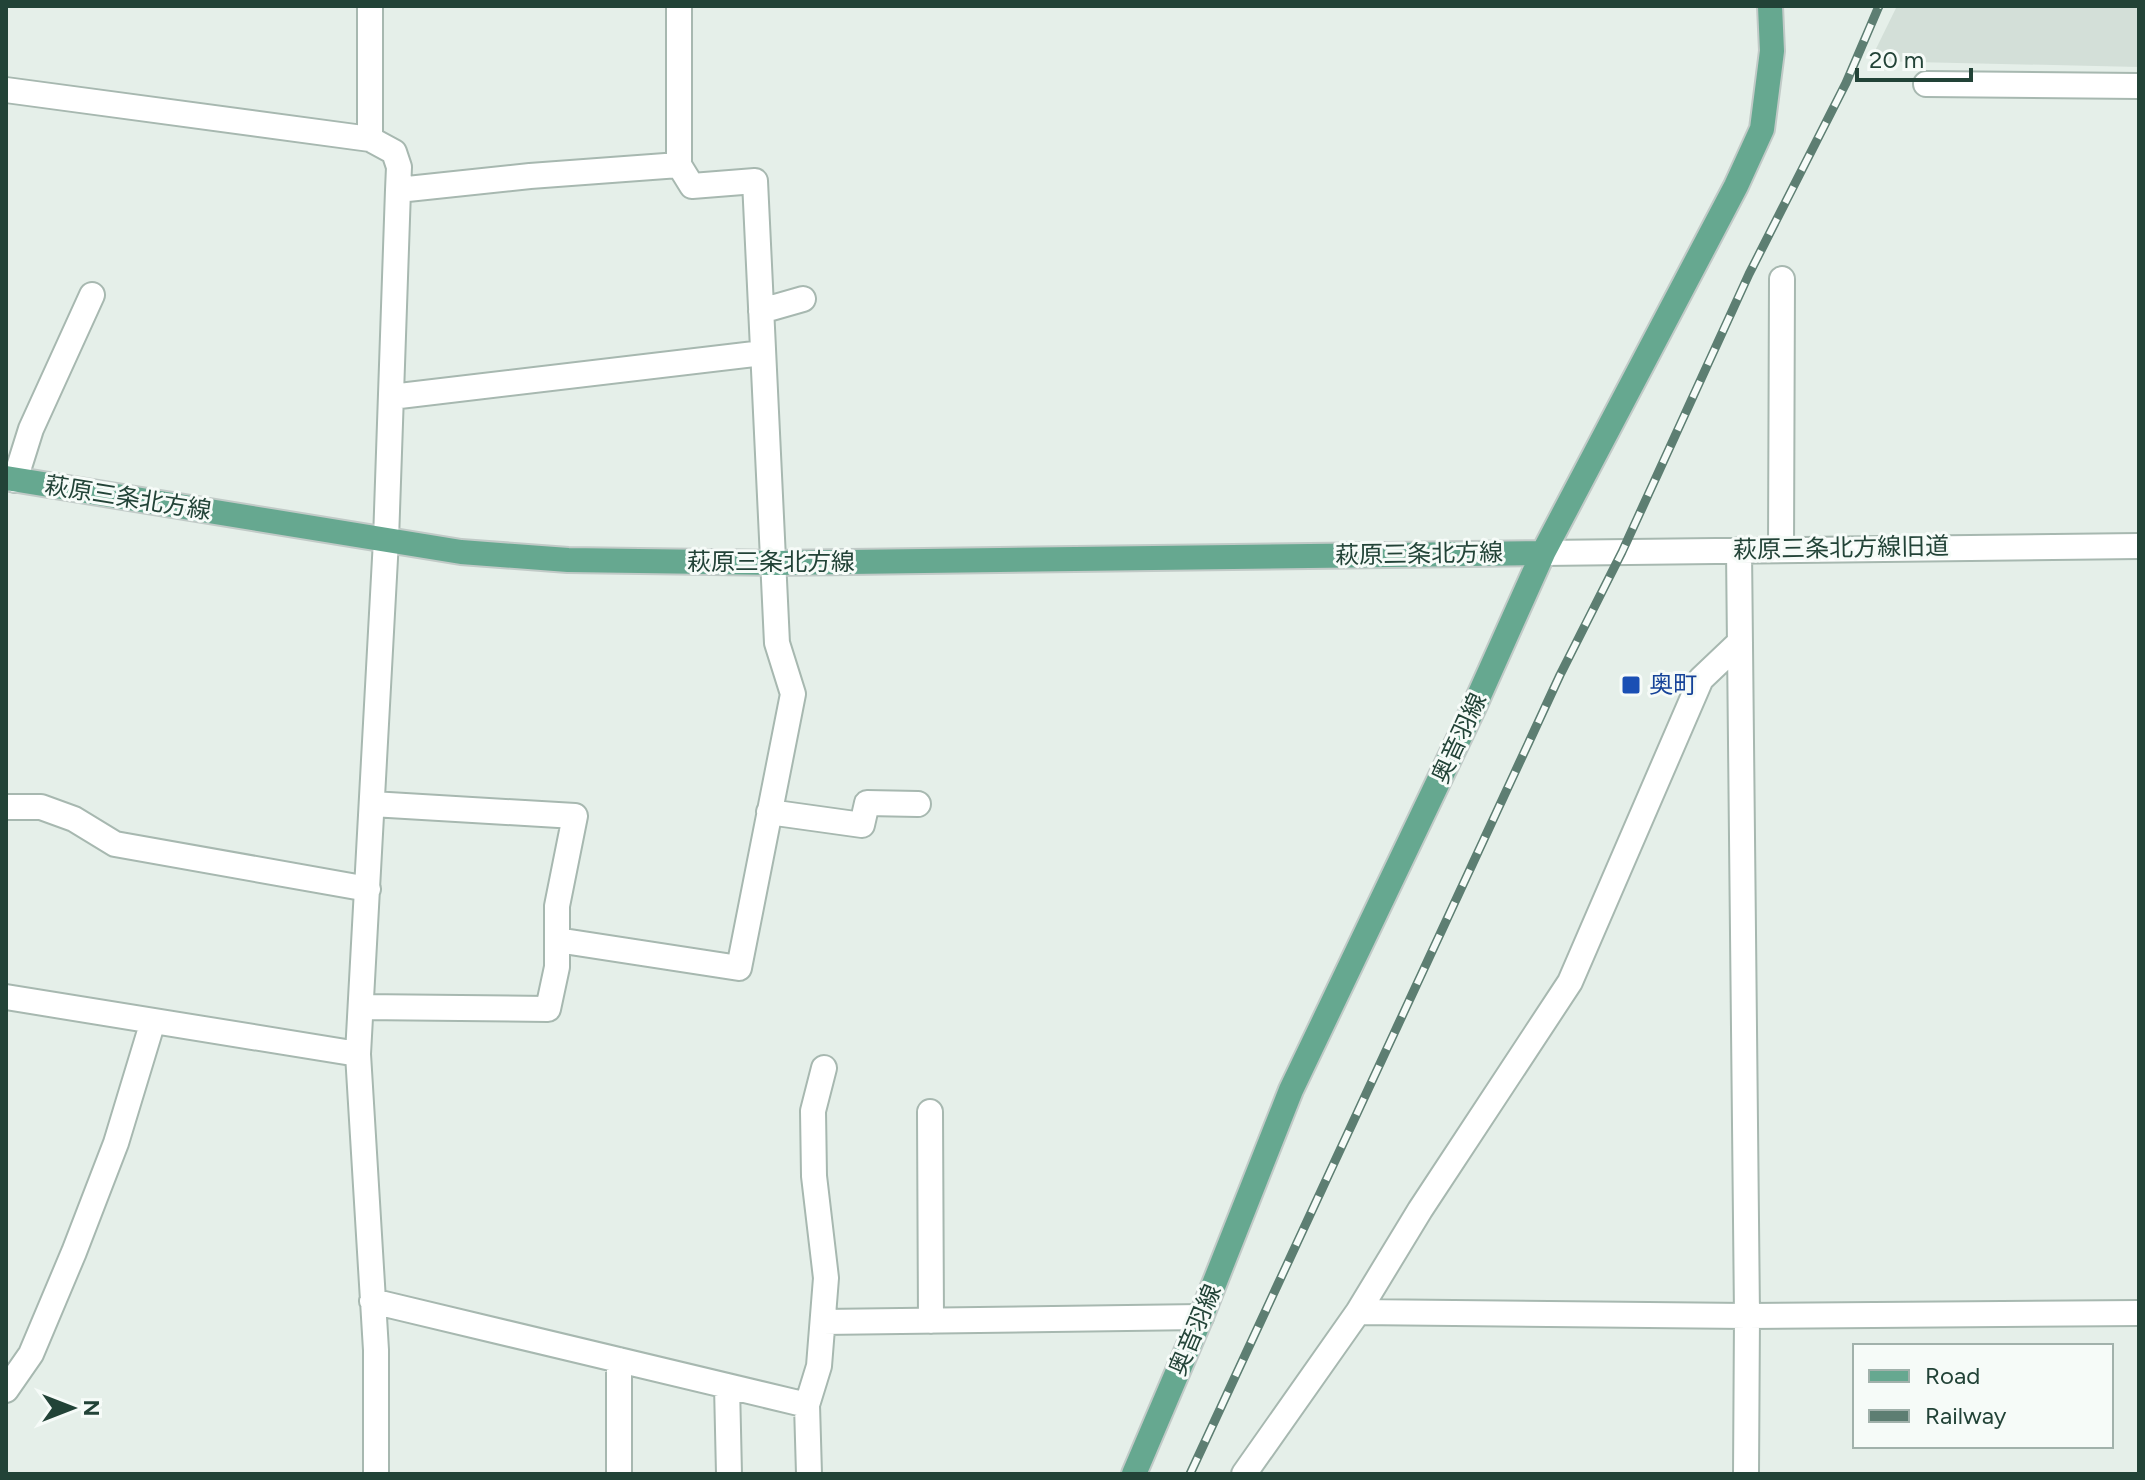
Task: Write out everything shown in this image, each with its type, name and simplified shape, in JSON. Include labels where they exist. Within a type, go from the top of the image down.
[{"type":"main road","name":"奥音羽線","points":[[1134,1474],[1201,1317],[1291,1090],[1474,707],[1543,553],[1736,186],[1762,129],[1772,51],[1770,6]]},
{"type":"main road","name":"萩原三条北方線","points":[[10,479],[461,552],[568,560],[774,563],[1543,553]]},
{"type":"street","points":[[370,6],[370,139]]},
{"type":"street","points":[[557,940],[739,968],[793,694],[777,643],[755,181],[692,186],[679,165],[679,6]]},
{"type":"street","points":[[1926,84],[2139,86]]},
{"type":"street","points":[[6,90],[370,139],[394,152],[399,167],[386,540],[358,1054],[376,1350],[376,1474]]},
{"type":"street","points":[[398,190],[679,165]]},
{"type":"street","points":[[1781,550],[1782,279]]},
{"type":"street","points":[[10,479],[92,295]]},
{"type":"street","points":[[761,311],[803,299]]},
{"type":"street","points":[[391,397],[763,353]]},
{"type":"street","name":"萩原三条北方線旧道","points":[[1543,553],[2139,546]]},
{"type":"street","points":[[1739,550],[1746,1474]]},
{"type":"street","points":[[1244,1474],[1358,1312],[1420,1210],[1570,982],[1701,679],[1740,642]]},
{"type":"street","points":[[769,812],[862,825],[867,803],[918,804]]},
{"type":"street","points":[[361,1007],[548,1009],[557,967],[557,906],[575,816],[372,804]]},
{"type":"street","points":[[6,807],[41,807],[74,819],[115,844],[368,889]]},
{"type":"street","points":[[6,997],[358,1054]]},
{"type":"street","points":[[6,1390],[31,1354],[74,1252],[116,1143],[153,1021]]},
{"type":"street","points":[[809,1474],[807,1405],[819,1366],[826,1278],[814,1176],[813,1111],[824,1068]]},
{"type":"street","points":[[930,1112],[931,1321]]},
{"type":"street","points":[[372,1301],[807,1405]]},
{"type":"street","points":[[1358,1312],[1747,1316],[2139,1313]]},
{"type":"street","points":[[823,1322],[1201,1317]]},
{"type":"street","points":[[619,1360],[619,1474]]},
{"type":"street","points":[[727,1386],[729,1474]]},
{"type":"shaded area","points":[[1897,6],[2139,6],[2139,67],[1870,61]]},
{"type":"railway","points":[[1190,1474],[1560,675],[1622,552],[1749,274],[1846,83],[1879,6]]},
{"type":"place","name":"奥町","points":[[1631,685]]}]
